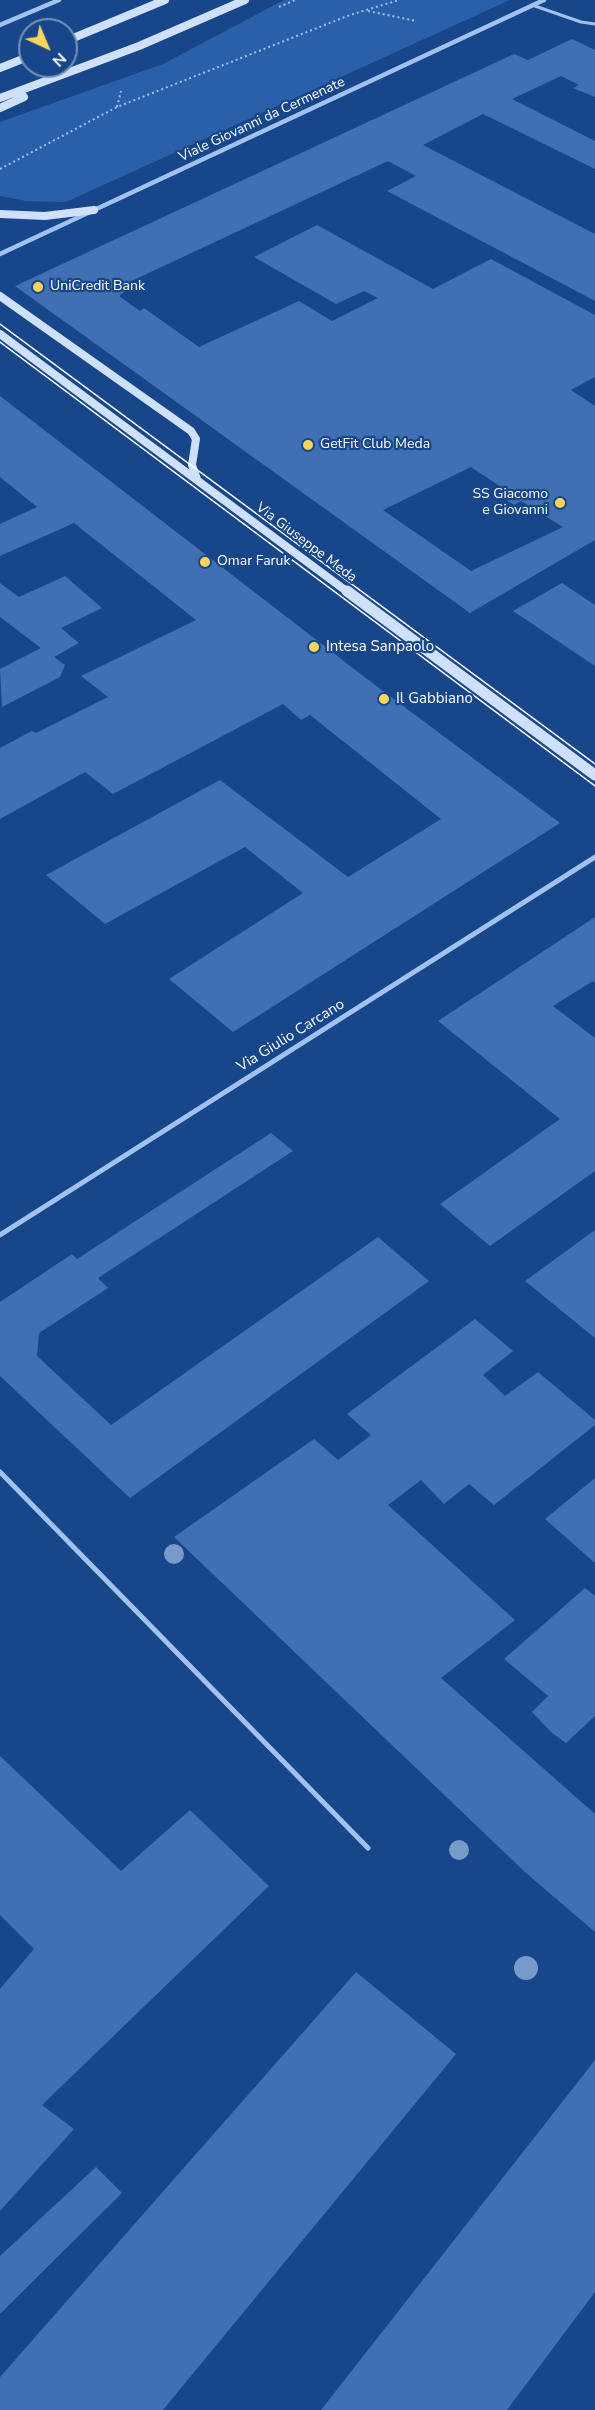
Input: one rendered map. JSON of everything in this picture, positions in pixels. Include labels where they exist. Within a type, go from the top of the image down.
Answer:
[{"type":"street","points":[[0,25],[59,0]]},
{"type":"street","points":[[78,36],[165,0]]},
{"type":"street","points":[[0,108],[245,0]]},
{"type":"street","name":"Viale Giovanni da Cermenate","points":[[0,254],[544,0]]},
{"type":"street","points":[[0,98],[139,46]]},
{"type":"street","points":[[0,68],[18,61]]},
{"type":"street","points":[[0,214],[45,216],[94,210]]},
{"type":"street","points":[[0,296],[191,432],[196,439],[193,471],[198,480]]},
{"type":"street","name":"Via Giuseppe Meda","points":[[0,334],[595,775]]},
{"type":"street","name":"Via Giulio Carcano","points":[[0,1235],[595,857]]},
{"type":"lane","points":[[532,5],[581,22],[595,24]]},
{"type":"lane","points":[[0,1472],[368,1848]]},
{"type":"path","points":[[0,169],[117,107],[365,10],[399,0]]},
{"type":"path","points":[[365,10],[423,22]]},
{"type":"shaded area","points":[[284,0],[510,0],[66,202],[26,201],[0,196],[0,122],[163,64]]},
{"type":"building","points":[[572,39],[595,50],[595,97],[573,88],[579,85],[561,76],[512,99],[595,141],[595,169],[483,114],[423,145],[595,234],[595,301],[387,191],[416,176],[388,161],[123,285],[125,291],[119,296],[140,311],[144,308],[199,347],[299,301],[332,321],[378,298],[364,291],[336,304],[254,257],[317,225],[433,289],[491,259],[595,315],[595,377],[571,390],[595,406],[595,540],[470,613],[15,286],[514,54],[528,60]],"holes":[[[471,467],[510,493],[502,497],[514,505],[521,501],[563,527],[471,571],[383,510]]]},
{"type":"building","points":[[0,396],[371,682],[560,823],[233,1032],[169,979],[303,893],[245,847],[105,924],[46,875],[220,780],[348,877],[441,819],[310,715],[301,720],[283,704],[113,794],[85,772],[0,819],[0,748],[32,731],[36,733],[108,697],[81,676],[196,620],[74,523],[0,556],[0,524],[37,507],[0,477]]},
{"type":"building","points":[[65,576],[102,608],[61,628],[79,643],[54,657],[65,665],[60,677],[2,707],[0,669],[41,648],[0,617],[0,583],[19,597]]},
{"type":"building","points":[[562,583],[595,605],[595,666],[513,611]]},
{"type":"building","points":[[595,917],[595,983],[593,981],[553,1006],[595,1038],[595,1171],[490,1246],[440,1204],[560,1119],[438,1021]]},
{"type":"building","points":[[271,1133],[293,1151],[98,1278],[108,1288],[39,1333],[37,1356],[111,1425],[378,1237],[429,1281],[130,1498],[0,1376],[0,1302],[72,1254],[77,1259]]},
{"type":"building","points":[[595,1230],[595,1338],[525,1281]]},
{"type":"building","points":[[475,1319],[513,1351],[483,1375],[505,1396],[538,1372],[595,1420],[595,1425],[494,1505],[469,1484],[444,1504],[421,1480],[388,1505],[515,1620],[441,1678],[595,1814],[595,1932],[526,1873],[174,1537],[314,1439],[338,1460],[371,1435],[347,1414]]},
{"type":"building","points":[[595,1478],[595,1563],[545,1519]]},
{"type":"building","points":[[585,1588],[595,1596],[595,1716],[566,1743],[552,1733],[532,1712],[548,1696],[504,1659]]},
{"type":"building","points":[[0,1756],[121,1871],[190,1810],[269,1886],[42,2105],[74,2129],[0,2211],[0,1989],[34,1949],[0,1915]]},
{"type":"building","points":[[356,1972],[456,2054],[163,2410],[0,2410],[0,2377]]},
{"type":"building","points":[[595,2060],[595,2292],[507,2410],[321,2410]]},
{"type":"building","points":[[96,2167],[122,2193],[0,2314],[0,2256]]},
{"type":"tram line","points":[[0,324],[595,764]]},
{"type":"tram line","points":[[0,342],[595,786]]},
{"type":"place","name":"UniCredit Bank","points":[[38,287]]},
{"type":"place","name":"GetFit Club Meda","points":[[308,445]]},
{"type":"place","name":"SS Giacomo e Giovanni","points":[[560,503]]},
{"type":"place","name":"Omar Faruk","points":[[205,562]]},
{"type":"place","name":"Intesa Sanpaolo","points":[[314,647]]},
{"type":"place","name":"Il Gabbiano","points":[[384,699]]}]
